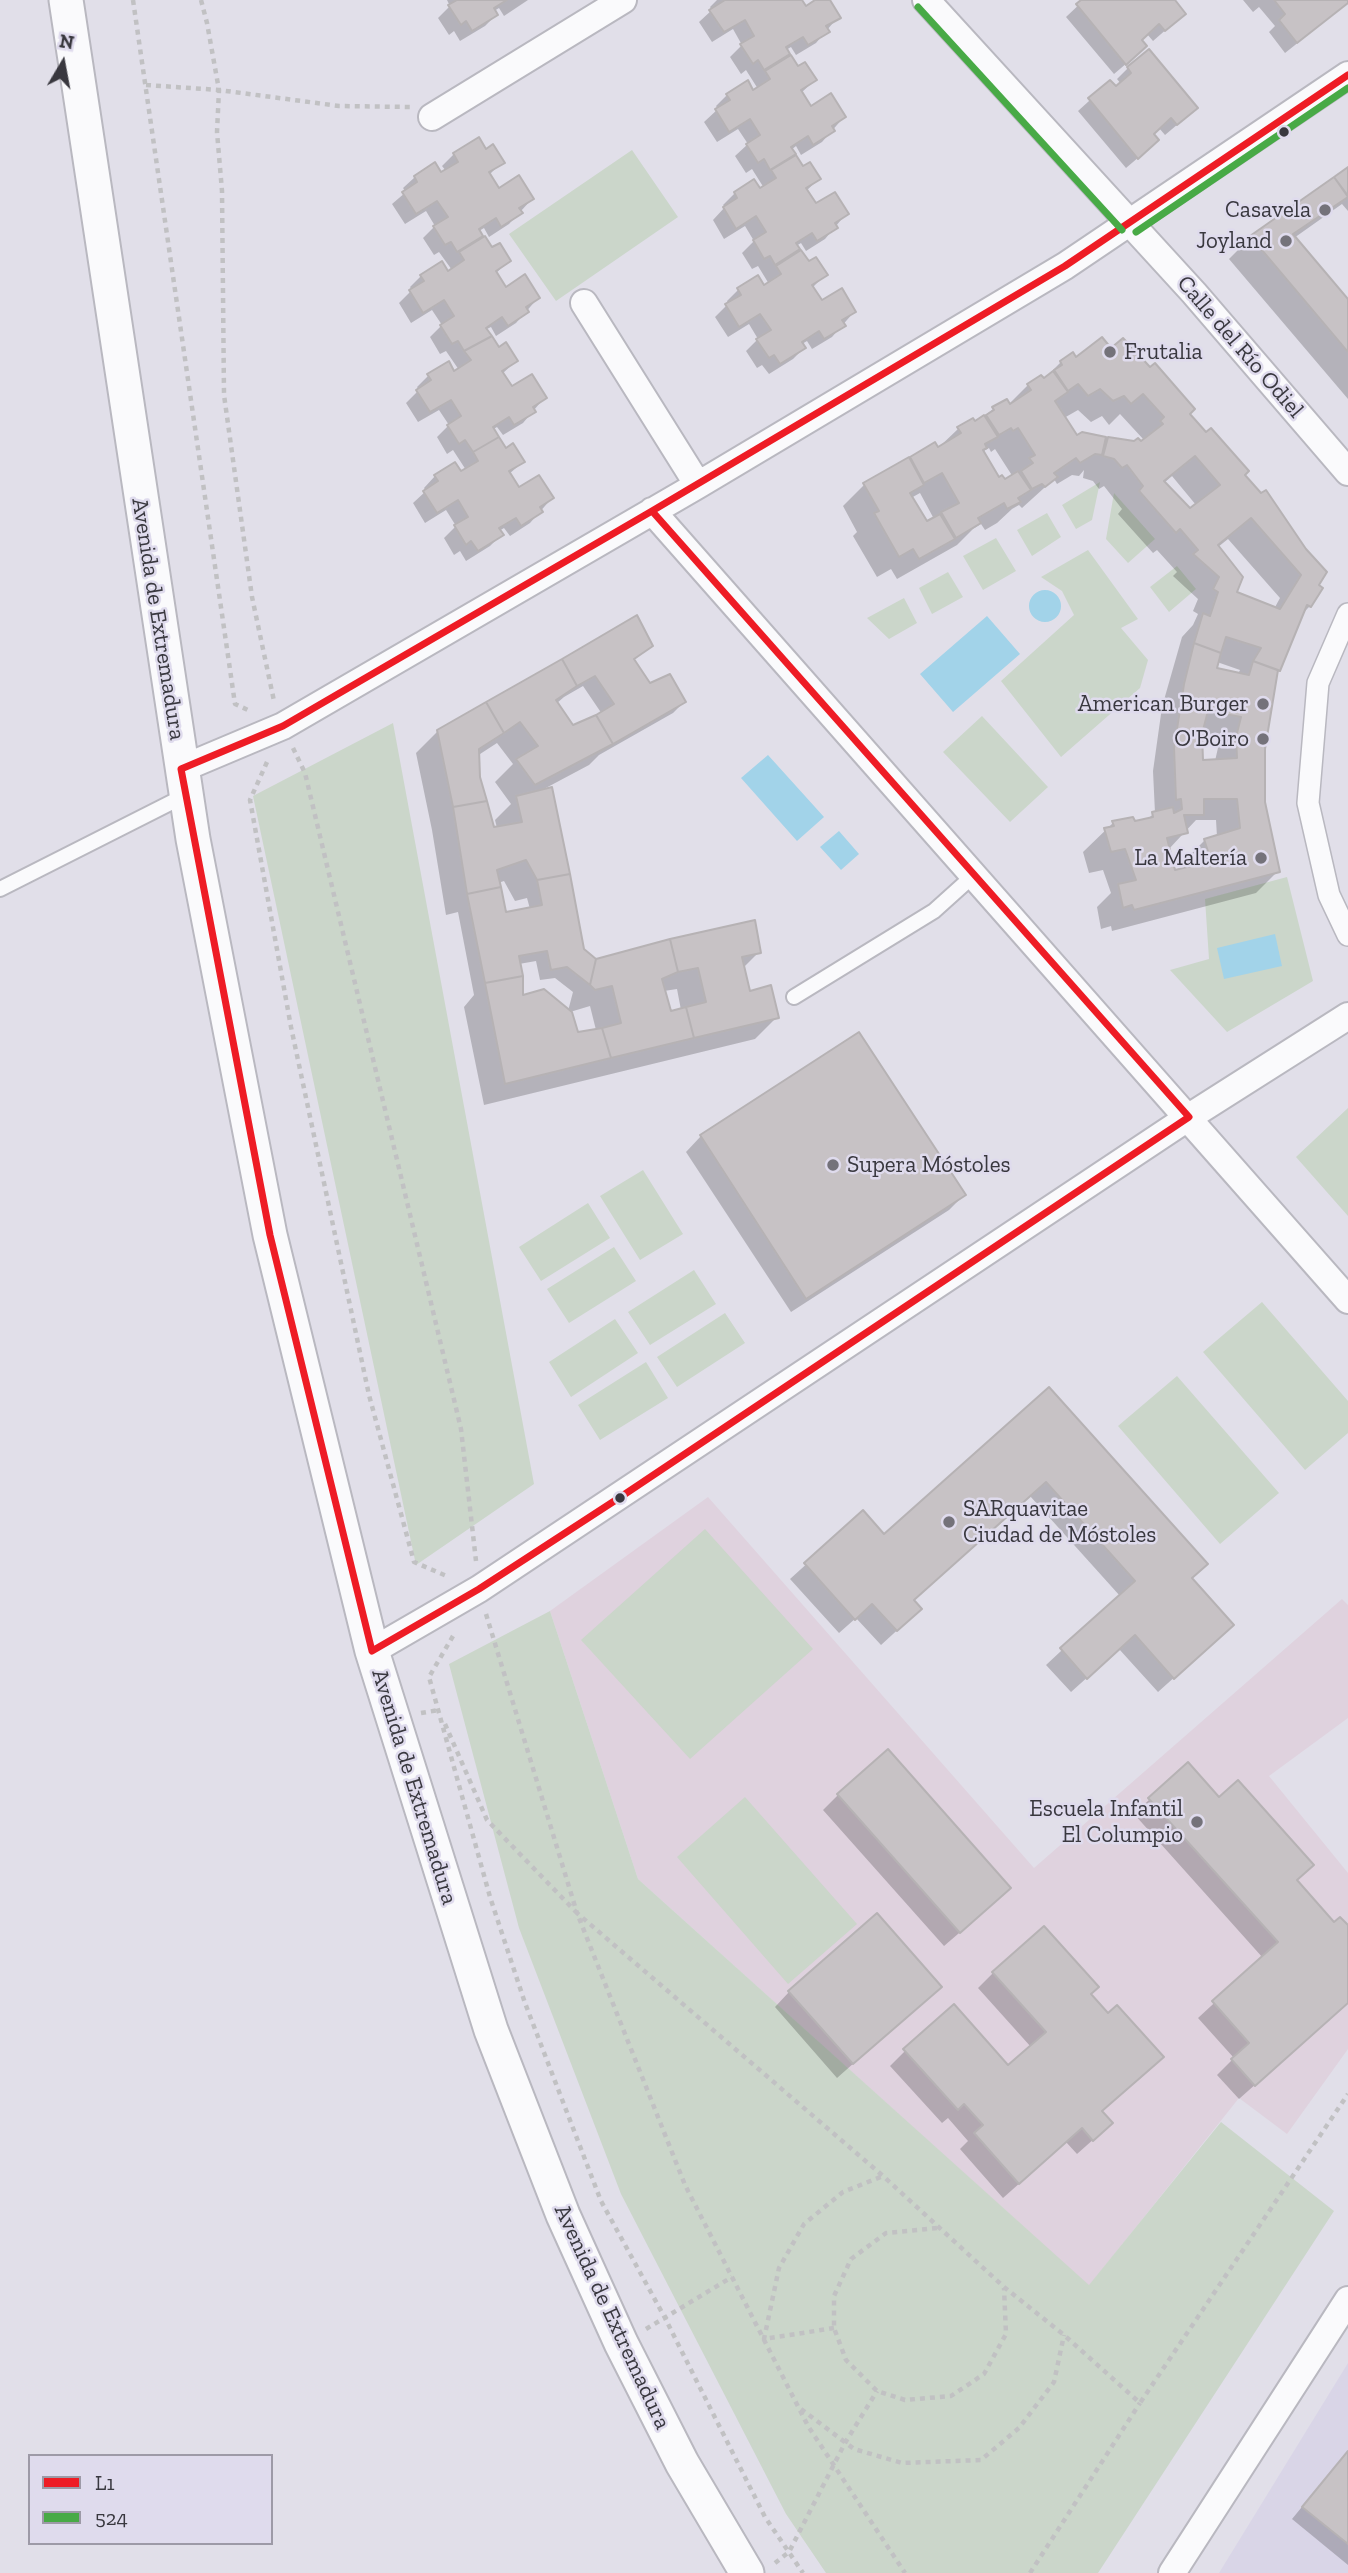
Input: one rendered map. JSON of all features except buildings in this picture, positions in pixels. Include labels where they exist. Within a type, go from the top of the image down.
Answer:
[{"type":"street","name":"Avenida de Extremadura","points":[[66,0],[183,782],[270,1235],[372,1651],[491,2030],[563,2215],[621,2343],[682,2462],[760,2569]]},
{"type":"street","points":[[439,112],[623,0]]},
{"type":"street","name":"Calle del Río Odiel","points":[[926,0],[1194,293],[1348,472]]},
{"type":"street","points":[[183,782],[698,485],[1065,266],[1348,75]]},
{"type":"street","points":[[584,303],[698,485]]},
{"type":"street","points":[[652,511],[1348,1300]]},
{"type":"street","points":[[1348,614],[1318,684],[1308,803],[1329,895],[1348,935]]},
{"type":"street","points":[[372,1651],[479,1589],[1189,1117],[1348,1016]]},
{"type":"street","points":[[1172,2573],[1348,2300]]},
{"type":"lane","points":[[0,889],[183,782]]},
{"type":"lane","points":[[794,997],[934,911],[974,875]]},
{"type":"path","points":[[134,0],[235,704],[283,726]]},
{"type":"path","points":[[201,0],[208,23],[219,90],[217,132],[222,191],[224,395],[252,597],[271,694],[305,774],[461,1429],[479,1589],[577,1913],[685,2185],[808,2426],[905,2573]]},
{"type":"path","points":[[146,85],[219,90],[339,106],[439,112]]},
{"type":"path","points":[[283,726],[250,800],[291,1027],[369,1395],[414,1562],[479,1589]]},
{"type":"path","points":[[454,1633],[429,1678],[490,1897],[525,2003],[601,2202],[665,2318],[765,2517],[803,2573]]},
{"type":"path","points":[[438,1709],[487,1820],[577,1913],[883,2176],[937,2228],[1140,2403]]},
{"type":"path","points":[[393,1721],[438,1709]]},
{"type":"path","points":[[1030,2573],[1140,2403],[1348,2094]]},
{"type":"path","points":[[764,2339],[779,2268],[804,2224],[843,2192],[883,2176]]},
{"type":"path","points":[[937,2228],[886,2233],[851,2259],[834,2297],[834,2328],[846,2360],[877,2391],[905,2400],[951,2396],[984,2374],[1006,2334],[1004,2287]]},
{"type":"path","points":[[621,2343],[732,2277]]},
{"type":"path","points":[[764,2339],[834,2328]]},
{"type":"path","points":[[798,2406],[854,2449],[902,2463],[981,2460],[1019,2428],[1054,2382],[1064,2335]]},
{"type":"path","points":[[760,2569],[789,2552],[845,2443],[877,2391]]},
{"type":"shaded area","points":[[632,150],[678,217],[556,301],[509,234]]},
{"type":"shaded area","points":[[1100,482],[1092,520],[1076,529],[1062,505]]},
{"type":"shaded area","points":[[1114,493],[1155,539],[1128,563],[1106,539]]},
{"type":"shaded area","points":[[1047,513],[1061,537],[1032,556],[1017,530]]},
{"type":"shaded area","points":[[996,538],[1016,571],[983,590],[963,556]]},
{"type":"shaded area","points":[[1088,550],[1138,619],[1121,628],[1148,660],[1140,688],[1061,757],[1001,681],[1074,615],[1062,591],[1041,577]]},
{"type":"shaded area","points":[[1177,566],[1196,589],[1169,612],[1150,587]]},
{"type":"shaded area","points":[[948,572],[963,597],[932,614],[919,588]]},
{"type":"shaded area","points":[[904,598],[917,623],[889,639],[867,618]]},
{"type":"shaded area","points":[[982,716],[1048,787],[1010,822],[943,752]]},
{"type":"shaded area","points":[[393,723],[534,1484],[416,1565],[253,796]]},
{"type":"shaded area","points":[[1287,877],[1313,981],[1227,1032],[1170,970],[1209,959],[1205,899]]},
{"type":"shaded area","points":[[1348,1108],[1348,1216],[1296,1157]]},
{"type":"shaded area","points":[[643,1170],[683,1234],[640,1260],[600,1196]]},
{"type":"shaded area","points":[[588,1203],[610,1238],[541,1281],[519,1247]]},
{"type":"shaded area","points":[[614,1247],[636,1281],[569,1323],[547,1289]]},
{"type":"shaded area","points":[[694,1270],[716,1304],[650,1345],[628,1312]]},
{"type":"shaded area","points":[[1262,1302],[1348,1401],[1348,1433],[1305,1470],[1203,1352]]},
{"type":"shaded area","points":[[725,1313],[745,1343],[677,1387],[657,1357]]},
{"type":"shaded area","points":[[615,1319],[638,1353],[571,1397],[549,1362]]},
{"type":"shaded area","points":[[646,1362],[668,1398],[600,1440],[578,1405]]},
{"type":"shaded area","points":[[1177,1376],[1279,1493],[1220,1544],[1118,1426]]},
{"type":"shaded area","points":[[708,1497],[1034,1868],[1342,1599],[1348,1605],[1348,1718],[1269,1776],[1348,1873],[1348,2049],[1287,2134],[1239,2098],[1089,2286],[638,1879],[550,1611]]},
{"type":"shaded area","points":[[705,1529],[813,1649],[690,1759],[581,1640]]},
{"type":"shaded area","points":[[550,1611],[638,1879],[1089,2285],[1221,2122],[1334,2211],[1098,2573],[826,2573],[786,2514],[621,2194],[519,1928],[449,1664]]},
{"type":"shaded area","points":[[745,1797],[857,1924],[788,1984],[677,1857]]},
{"type":"shaded area","points":[[1348,2363],[1348,2573],[1219,2573]]},
{"type":"water","points":[[1045,590],[1057,594],[1061,606],[1057,618],[1045,622],[1033,618],[1029,606],[1033,594]]},
{"type":"water","points":[[987,616],[1020,654],[953,712],[920,674]]},
{"type":"water","points":[[768,755],[824,817],[797,841],[741,778]]},
{"type":"water","points":[[839,831],[859,854],[841,870],[820,847]]},
{"type":"water","points":[[1275,934],[1282,966],[1224,979],[1217,948]]},
{"type":"transit line","name":"524","points":[[918,7],[1122,230]]},
{"type":"transit line","name":"L1","points":[[652,511],[1065,266],[1348,75]]},
{"type":"transit line","name":"524","points":[[1136,232],[1348,88]]},
{"type":"transit line","name":"L1","points":[[652,511],[1189,1117],[622,1496],[479,1589],[372,1651],[270,1235],[181,769],[283,726],[652,511]]},
{"type":"place","name":"Casavela","points":[[1325,210]]},
{"type":"place","name":"Joyland","points":[[1286,241]]},
{"type":"place","name":"Frutalia","points":[[1110,352]]},
{"type":"place","name":"American Burger","points":[[1263,704]]},
{"type":"place","name":"O'Boiro","points":[[1263,739]]},
{"type":"place","name":"La Maltería","points":[[1261,858]]},
{"type":"place","name":"Supera Móstoles","points":[[833,1165]]},
{"type":"place","name":"SARquavitae Ciudad de Móstoles","points":[[949,1522]]},
{"type":"place","name":"Escuela Infantil El Columpio","points":[[1197,1822]]}]
